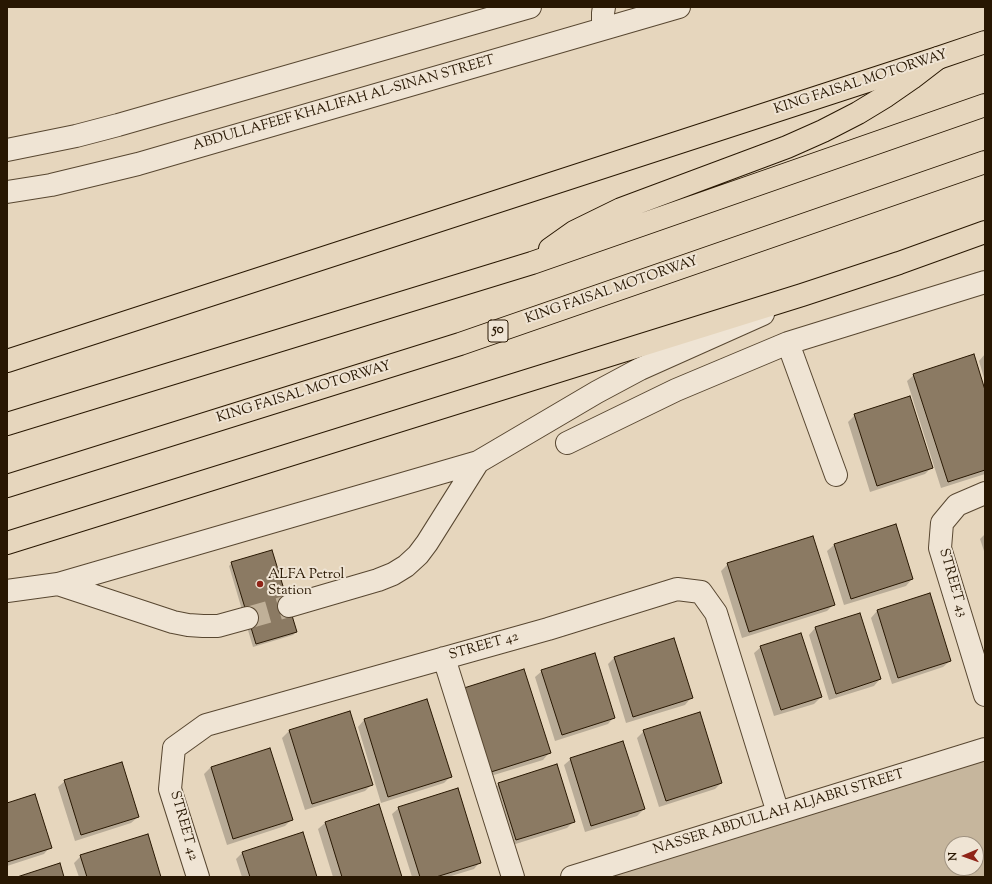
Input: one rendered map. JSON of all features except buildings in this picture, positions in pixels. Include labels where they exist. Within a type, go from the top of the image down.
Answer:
[{"type":"main road","name":"KING FAISAL MOTORWAY","points":[[7,361],[985,42]]},
{"type":"main road","points":[[532,263],[574,232],[621,209],[780,150],[858,114],[886,96],[938,58]]},
{"type":"main road","points":[[7,424],[532,263],[985,106]]},
{"type":"main road","name":"KING FAISAL MOTORWAY","points":[[7,486],[460,344],[985,162]]},
{"type":"main road","points":[[7,543],[802,295],[985,232]]},
{"type":"street","points":[[7,150],[111,126],[530,7]]},
{"type":"street","name":"ABDULLAFEEF KHALIFAH AL-SINAN STREET","points":[[7,192],[59,183],[138,164],[605,17],[679,7]]},
{"type":"street","points":[[567,443],[676,390],[788,343],[985,282]]},
{"type":"street","points":[[7,591],[58,584],[478,462],[640,369],[729,330],[802,295]]},
{"type":"street","points":[[788,343],[836,475]]},
{"type":"street","points":[[289,606],[378,580],[393,574],[406,566],[428,543],[478,462]]},
{"type":"street","name":"STREET 43","points":[[985,493],[957,505],[942,523],[940,548],[985,695]]},
{"type":"street","points":[[58,584],[173,622],[188,625],[218,626],[248,618]]},
{"type":"street","name":"STREET 42","points":[[198,877],[170,789],[174,748],[206,725],[548,629],[677,589],[701,592],[716,613],[778,813]]},
{"type":"street","points":[[444,658],[513,877]]},
{"type":"street","name":"NASSER ABDULLAH ALJABRI STREET","points":[[572,877],[985,750]]},
{"type":"shaded area","points":[[985,750],[985,877],[573,877]]},
{"type":"tunnel","points":[[247,618],[289,606]]},
{"type":"place","name":"ALFA Petrol Station","points":[[260,584]]}]
